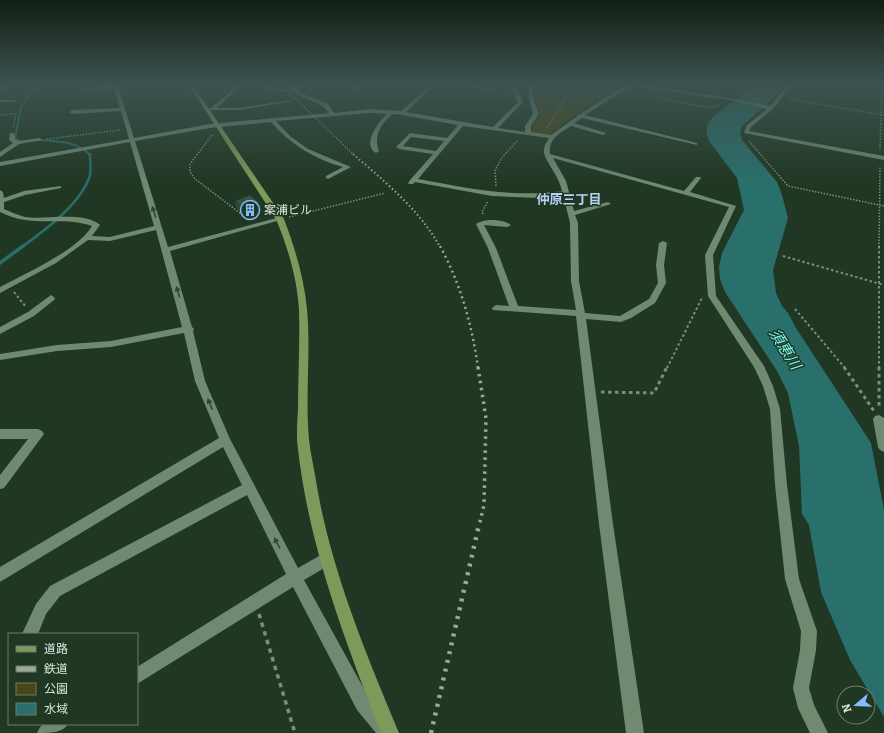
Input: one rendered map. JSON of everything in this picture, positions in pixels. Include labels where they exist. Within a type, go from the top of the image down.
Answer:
[{"type":"main road","points":[[215,118],[280,219],[291,248],[299,279],[303,310],[303,439],[313,504],[326,559],[355,646],[390,733]]},
{"type":"street","points":[[125,118],[189,329],[200,381],[225,440],[248,488],[363,704],[387,733]]},
{"type":"street","points":[[0,164],[131,140],[290,118]]},
{"type":"street","points":[[376,150],[373,146],[375,134],[386,118]]},
{"type":"street","points":[[430,118],[547,136],[571,124],[578,118]]},
{"type":"street","points":[[494,129],[505,118]]},
{"type":"street","points":[[528,134],[528,126],[533,118]]},
{"type":"street","points":[[590,118],[696,144]]},
{"type":"street","points":[[759,118],[750,126],[746,132],[882,158]]},
{"type":"street","points":[[272,120],[289,138],[304,149],[326,160],[348,167],[328,177]]},
{"type":"street","points":[[462,124],[412,182],[492,194],[538,196],[566,192]]},
{"type":"street","points":[[571,124],[603,133]]},
{"type":"street","points":[[12,134],[12,140],[17,143]]},
{"type":"street","points":[[437,153],[399,147],[410,135],[448,140]]},
{"type":"street","points":[[547,136],[548,155],[563,181],[574,223],[575,280],[581,314],[606,524],[635,733]]},
{"type":"street","points":[[0,155],[17,143],[39,140]]},
{"type":"street","points":[[548,155],[733,206],[709,255],[712,294],[759,366],[768,386],[775,409],[781,485],[792,579],[808,631],[808,650],[801,688],[806,708],[819,733]]},
{"type":"street","points":[[686,193],[698,178]]},
{"type":"street","points":[[1,201],[24,193],[59,187]]},
{"type":"street","points":[[0,192],[2,210],[16,217],[30,220],[85,220],[96,225],[95,229],[86,238],[61,257],[0,290]]},
{"type":"street","points":[[571,214],[608,204]]},
{"type":"street","points":[[166,250],[280,219]]},
{"type":"street","points":[[507,225],[487,222],[480,224],[492,248],[514,308]]},
{"type":"street","points":[[86,238],[110,239],[159,227]]},
{"type":"street","points":[[496,308],[514,308],[621,319],[652,301],[662,283],[660,260],[663,243]]},
{"type":"street","points":[[0,331],[31,314],[51,298]]},
{"type":"street","points":[[1,358],[57,348],[111,344],[189,329]]},
{"type":"street","points":[[879,419],[884,447]]},
{"type":"street","points":[[0,434],[38,434],[0,484]]},
{"type":"street","points":[[0,575],[225,440]]},
{"type":"street","points":[[30,633],[41,609],[55,591],[248,488]]},
{"type":"street","points":[[138,675],[326,559]]},
{"type":"street","points":[[46,733],[58,725]]},
{"type":"path","points":[[12,134],[15,118]]},
{"type":"path","points":[[547,136],[556,118]]},
{"type":"path","points":[[879,419],[878,283],[882,158],[881,118]]},
{"type":"path","points":[[220,128],[210,136],[190,164],[190,172],[195,179],[256,225]]},
{"type":"path","points":[[39,140],[128,129]]},
{"type":"path","points":[[480,224],[483,215],[482,212],[496,186],[495,170],[503,156],[517,141],[520,132]]},
{"type":"path","points":[[746,132],[750,141],[788,186],[884,206]]},
{"type":"path","points":[[280,219],[385,192]]},
{"type":"path","points":[[783,256],[884,285]]},
{"type":"path","points":[[9,286],[31,314]]},
{"type":"path","points":[[591,392],[654,393],[703,296],[712,294]]},
{"type":"path","points":[[795,309],[844,367],[879,419]]},
{"type":"path","points":[[256,602],[295,733]]},
{"type":"green space","points":[[539,118],[571,118],[548,135],[532,132],[533,124]]},
{"type":"water","name":"須恵川","points":[[712,118],[751,118],[742,126],[740,133],[742,140],[777,182],[788,218],[773,270],[776,293],[782,306],[788,313],[796,328],[871,443],[884,510],[884,717],[876,704],[876,685],[865,685],[850,660],[821,592],[809,525],[802,514],[799,446],[788,393],[777,371],[725,292],[720,279],[719,267],[722,253],[744,210],[737,178],[709,141],[707,127]]},
{"type":"building","points":[[250,195],[260,203],[245,209],[235,201]]},
{"type":"waterway","points":[[19,118],[15,138],[19,141]]},
{"type":"waterway","points":[[38,140],[59,141],[73,144],[85,150],[90,155]]},
{"type":"waterway","points":[[22,247],[51,225],[79,196],[90,175],[90,155]]},
{"type":"waterway","points":[[0,263],[23,246]]},
{"type":"railway","points":[[316,118],[354,155]]},
{"type":"railway","points":[[353,154],[412,208],[432,233],[440,247]]},
{"type":"railway","points":[[440,246],[454,275],[465,306],[478,368]]},
{"type":"railway","points":[[478,367],[486,418],[484,505],[479,526]]},
{"type":"railway","points":[[431,733],[479,525]]},
{"type":"place","name":"案浦ビル","points":[[250,210]]},
{"type":"district","name":"仲原三丁目","points":[[569,199]]}]
